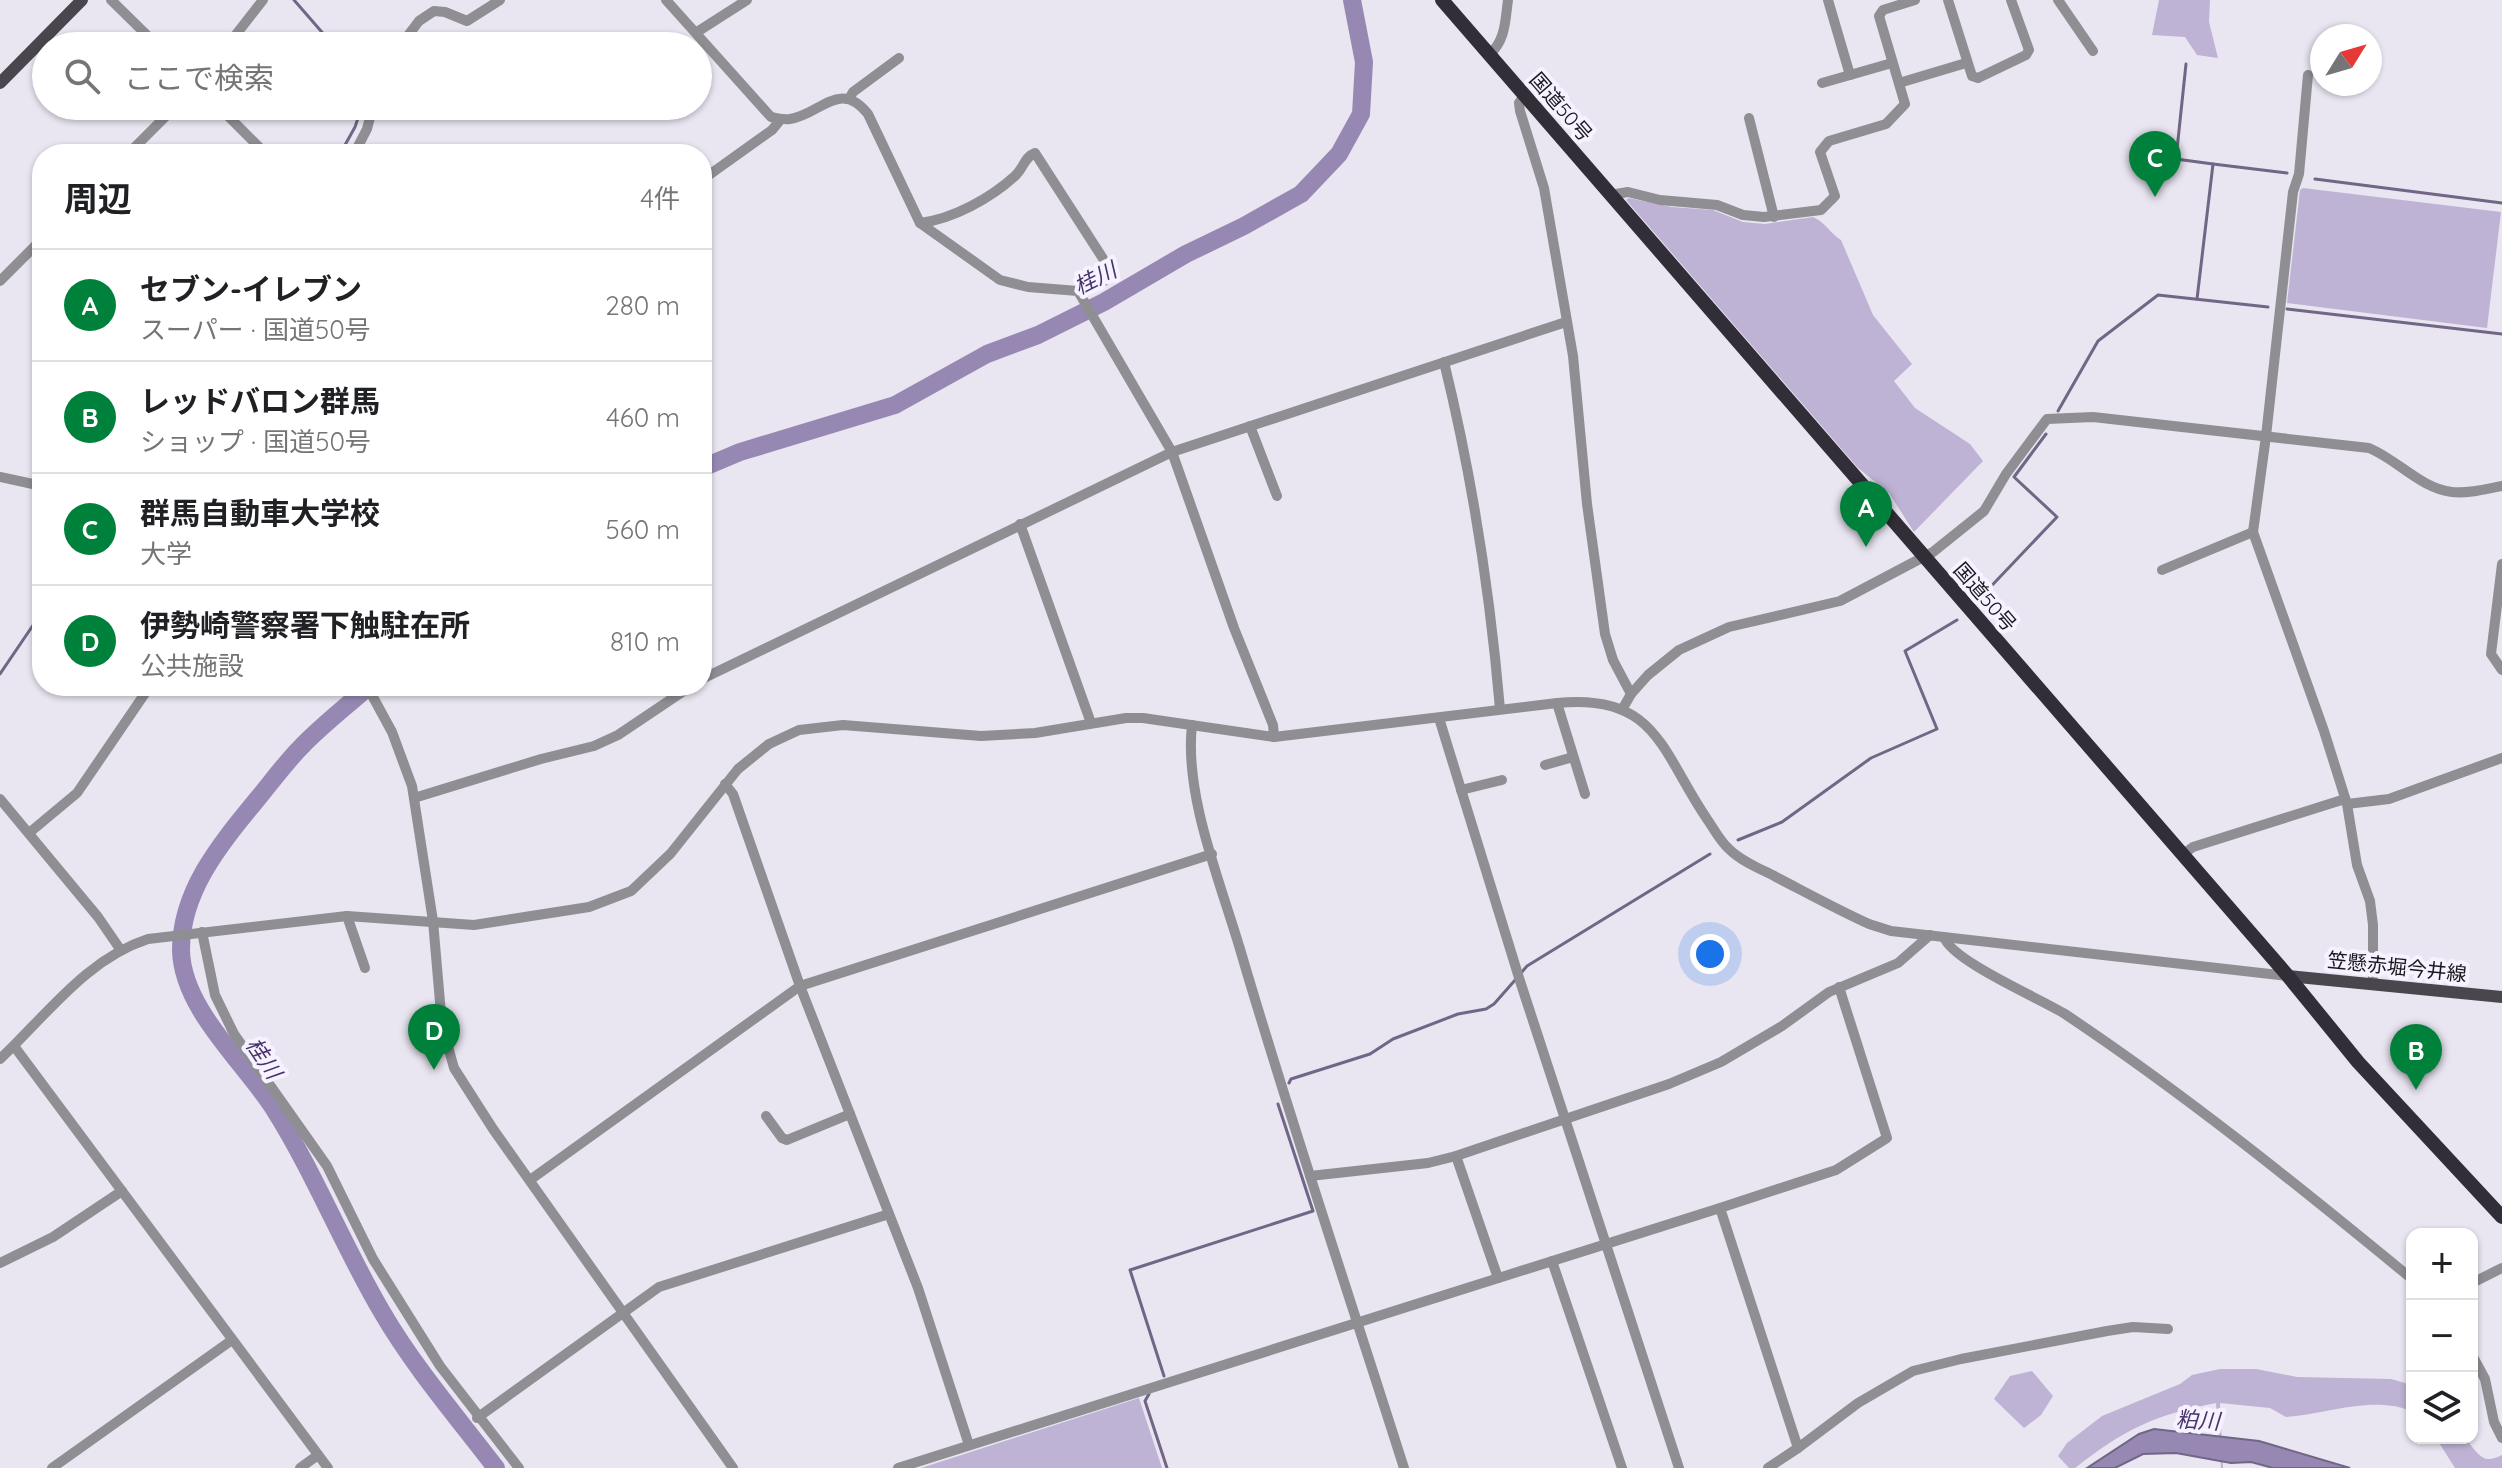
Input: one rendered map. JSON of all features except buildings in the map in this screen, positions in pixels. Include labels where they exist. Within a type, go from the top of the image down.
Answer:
[{"type":"highway","name":"国道50号","points":[[1442,0],[2288,976],[2367,1072],[2502,1217]]},
{"type":"main road","points":[[48,32],[75,3]]},
{"type":"main road","points":[[0,83],[32,49]]},
{"type":"main road","name":"笠懸赤堀今井線","points":[[2288,976],[2502,997]]},
{"type":"street","points":[[111,0],[144,32]]},
{"type":"street","points":[[238,32],[263,0]]},
{"type":"street","points":[[411,32],[419,21],[434,11],[467,21],[500,0]]},
{"type":"street","points":[[666,0],[697,32],[747,0]]},
{"type":"street","points":[[1489,55],[1500,45],[1508,0]]},
{"type":"street","points":[[1828,0],[1850,75]]},
{"type":"street","points":[[1610,195],[1628,192],[1660,200],[1717,205],[1743,215],[1774,217],[1821,210],[1835,196],[1820,152],[1829,141],[1886,124],[1903,109],[1905,104],[1879,16],[1891,4],[1915,0]]},
{"type":"street","points":[[1948,0],[1966,63],[1972,76],[1978,78],[2026,55],[2029,50],[2011,0]]},
{"type":"street","points":[[2058,0],[2093,51]]},
{"type":"street","points":[[712,50],[771,117],[791,119],[830,100],[856,101],[868,114],[920,223],[1000,280],[1082,296],[1172,452],[1234,628],[1273,725],[1274,737]]},
{"type":"street","points":[[849,99],[853,92],[899,58]]},
{"type":"street","points":[[1822,83],[1892,63]]},
{"type":"street","points":[[1899,83],[1966,63]]},
{"type":"street","points":[[2308,75],[2299,174],[2293,192],[2253,532],[2346,802],[2357,865],[2370,901],[2373,985]]},
{"type":"street","points":[[1524,96],[1519,103],[1520,111],[1544,188],[1573,356],[1585,489],[1605,634],[1613,660],[1631,694]]},
{"type":"street","points":[[1749,118],[1774,217]]},
{"type":"street","points":[[712,173],[772,130],[781,119]]},
{"type":"street","points":[[138,144],[162,120]]},
{"type":"street","points":[[232,120],[256,144]]},
{"type":"street","points":[[359,144],[369,120]]},
{"type":"street","points":[[920,223],[956,212],[987,196],[1014,177],[1027,158],[1035,153],[1111,271],[1111,277],[1082,296]]},
{"type":"street","points":[[0,281],[32,249]]},
{"type":"street","points":[[712,674],[1172,452],[1566,322]]},
{"type":"street","points":[[1444,362],[1493,621],[1500,709]]},
{"type":"street","points":[[1623,708],[1648,675],[1679,650],[1746,622],[1840,601],[1933,552],[1984,511],[2006,474],[2047,419],[2093,417],[2369,448],[2442,490],[2466,492],[2502,486]]},
{"type":"street","points":[[1250,426],[1277,496]]},
{"type":"street","points":[[0,477],[32,484]]},
{"type":"street","points":[[1020,524],[1091,723]]},
{"type":"street","points":[[2162,570],[2253,532]]},
{"type":"street","points":[[2502,564],[2491,654],[2502,670]]},
{"type":"street","points":[[29,833],[77,793],[143,696]]},
{"type":"street","points":[[373,696],[401,754],[414,798],[433,921],[442,1025],[450,1058],[471,1097],[733,1468]]},
{"type":"street","points":[[414,798],[594,746],[618,735],[676,696]]},
{"type":"street","points":[[0,1059],[92,969],[120,949],[148,939],[347,916],[474,925],[589,907],[631,891],[671,853],[725,784],[755,754],[785,736],[812,727],[859,726],[981,736],[1035,733],[1135,718],[1162,719],[1274,737],[1500,709],[1593,701],[1623,708],[1654,733],[1724,844],[1739,857],[1869,924],[1891,931],[2288,976]]},
{"type":"street","points":[[1557,703],[1585,794]]},
{"type":"street","points":[[1439,718],[1679,1468]]},
{"type":"street","points":[[1192,725],[1192,777],[1212,854],[1310,1176],[1404,1468]]},
{"type":"street","points":[[1545,765],[1573,757]]},
{"type":"street","points":[[2182,855],[2193,847],[2346,802],[2389,799],[2502,758]]},
{"type":"street","points":[[1461,790],[1502,780]]},
{"type":"street","points":[[725,784],[733,794],[800,986],[918,1288],[969,1445]]},
{"type":"street","points":[[0,799],[98,917],[120,949]]},
{"type":"street","points":[[530,1180],[800,986],[1212,854]]},
{"type":"street","points":[[347,916],[365,968]]},
{"type":"street","points":[[200,932],[223,1016],[327,1166],[385,1279],[440,1366],[477,1418],[519,1468]]},
{"type":"street","points":[[1310,1176],[1428,1163],[1456,1156],[1669,1084],[1721,1062],[1839,987],[1898,963],[1930,935]]},
{"type":"street","points":[[1944,937],[1947,945],[1960,955],[2050,1005],[2102,1039],[2279,1169],[2406,1274]]},
{"type":"street","points":[[898,1468],[1836,1170],[1887,1138],[1839,987]]},
{"type":"street","points":[[14,1046],[328,1468]]},
{"type":"street","points":[[766,1116],[782,1138],[787,1140],[850,1114]]},
{"type":"street","points":[[1456,1156],[1498,1278]]},
{"type":"street","points":[[0,1263],[53,1237],[122,1191]]},
{"type":"street","points":[[1720,1208],[1798,1448]]},
{"type":"street","points":[[477,1418],[659,1287],[889,1214]]},
{"type":"street","points":[[1552,1261],[1622,1468]]},
{"type":"street","points":[[2478,1280],[2502,1268]]},
{"type":"street","points":[[1768,1468],[1858,1403],[1913,1371],[2107,1331],[2133,1327],[2168,1329]]},
{"type":"street","points":[[52,1468],[232,1340]]},
{"type":"street","points":[[2478,1366],[2485,1379],[2494,1422],[2502,1438]]},
{"type":"street","points":[[300,1468],[318,1455]]},
{"type":"shaded area","points":[[2159,0],[2210,0],[2209,22],[2218,58],[2197,55],[2185,37],[2152,35]]},
{"type":"shaded area","points":[[2300,190],[2501,212],[2487,328],[2287,303]]},
{"type":"shaded area","points":[[1629,198],[1672,207],[1713,210],[1743,222],[1765,224],[1813,217],[1821,221],[1841,240],[1873,315],[1912,364],[1894,381],[1915,408],[1970,444],[1983,461],[1914,532],[1889,493],[1858,468],[1626,200]]},
{"type":"shaded area","points":[[2220,1369],[2256,1369],[2297,1377],[2391,1379],[2406,1383],[2406,1410],[2366,1405],[2286,1417],[2270,1408],[2220,1403],[2223,1468],[2216,1403],[2141,1425],[2075,1468],[2069,1468],[2058,1456],[2067,1443],[2102,1416],[2180,1384],[2192,1375]]},
{"type":"shaded area","points":[[2032,1371],[2053,1396],[2041,1415],[2024,1428],[1994,1399],[2010,1376]]},
{"type":"shaded area","points":[[1139,1398],[1162,1468],[921,1468]]},
{"type":"shaded area","points":[[2154,1429],[2259,1441],[2350,1468],[2273,1468],[2251,1462],[2231,1463],[2176,1453],[2143,1454],[2115,1468],[2087,1468],[2139,1434]]},
{"type":"shaded area","points":[[2440,1444],[2470,1444],[2477,1453],[2490,1459],[2502,1455],[2502,1468],[2455,1468]]},
{"type":"waterway","points":[[294,0],[322,32]]},
{"type":"waterway","name":"桂川","points":[[712,464],[740,452],[895,405],[987,354],[1038,335],[1104,302],[1186,254],[1301,194],[1339,154],[1361,114],[1364,62],[1352,0]]},
{"type":"waterway","points":[[2186,64],[2176,159],[2213,164]]},
{"type":"waterway","points":[[346,144],[357,120]]},
{"type":"waterway","points":[[2197,299],[2213,164],[2287,173]]},
{"type":"waterway","points":[[2315,179],[2502,203]]},
{"type":"waterway","points":[[2058,411],[2098,341],[2158,295],[2268,307]]},
{"type":"waterway","points":[[2287,309],[2502,334]]},
{"type":"waterway","points":[[1979,599],[2057,517],[2014,477],[2046,434]]},
{"type":"waterway","points":[[1738,840],[1782,822],[1871,758],[1937,729],[1905,651],[1957,620]]},
{"type":"waterway","points":[[0,674],[32,627]]},
{"type":"waterway","name":"桂川","points":[[358,696],[290,758],[206,867],[188,907],[183,928],[181,950],[184,972],[203,1014],[262,1091],[289,1134],[394,1332],[496,1468]]},
{"type":"waterway","points":[[1521,973],[1527,966],[1710,854]]},
{"type":"waterway","points":[[1289,1083],[1291,1079],[1370,1054],[1393,1039],[1458,1014],[1486,1009],[1516,979]]},
{"type":"waterway","points":[[1164,1376],[1130,1270],[1313,1211],[1278,1104]]},
{"type":"waterway","points":[[1149,1394],[1145,1401],[1167,1468]]},
{"type":"place","name":"群馬自動車大学校","points":[[2155,197]]},
{"type":"place","name":"セブン-イレブン","points":[[1866,547]]},
{"type":"place","name":"伊勢崎警察署下触駐在所","points":[[434,1070]]},
{"type":"place","name":"レッドバロン群馬","points":[[2416,1090]]},
{"type":"water label","name":"粕川","points":[[2198,1420]]}]
